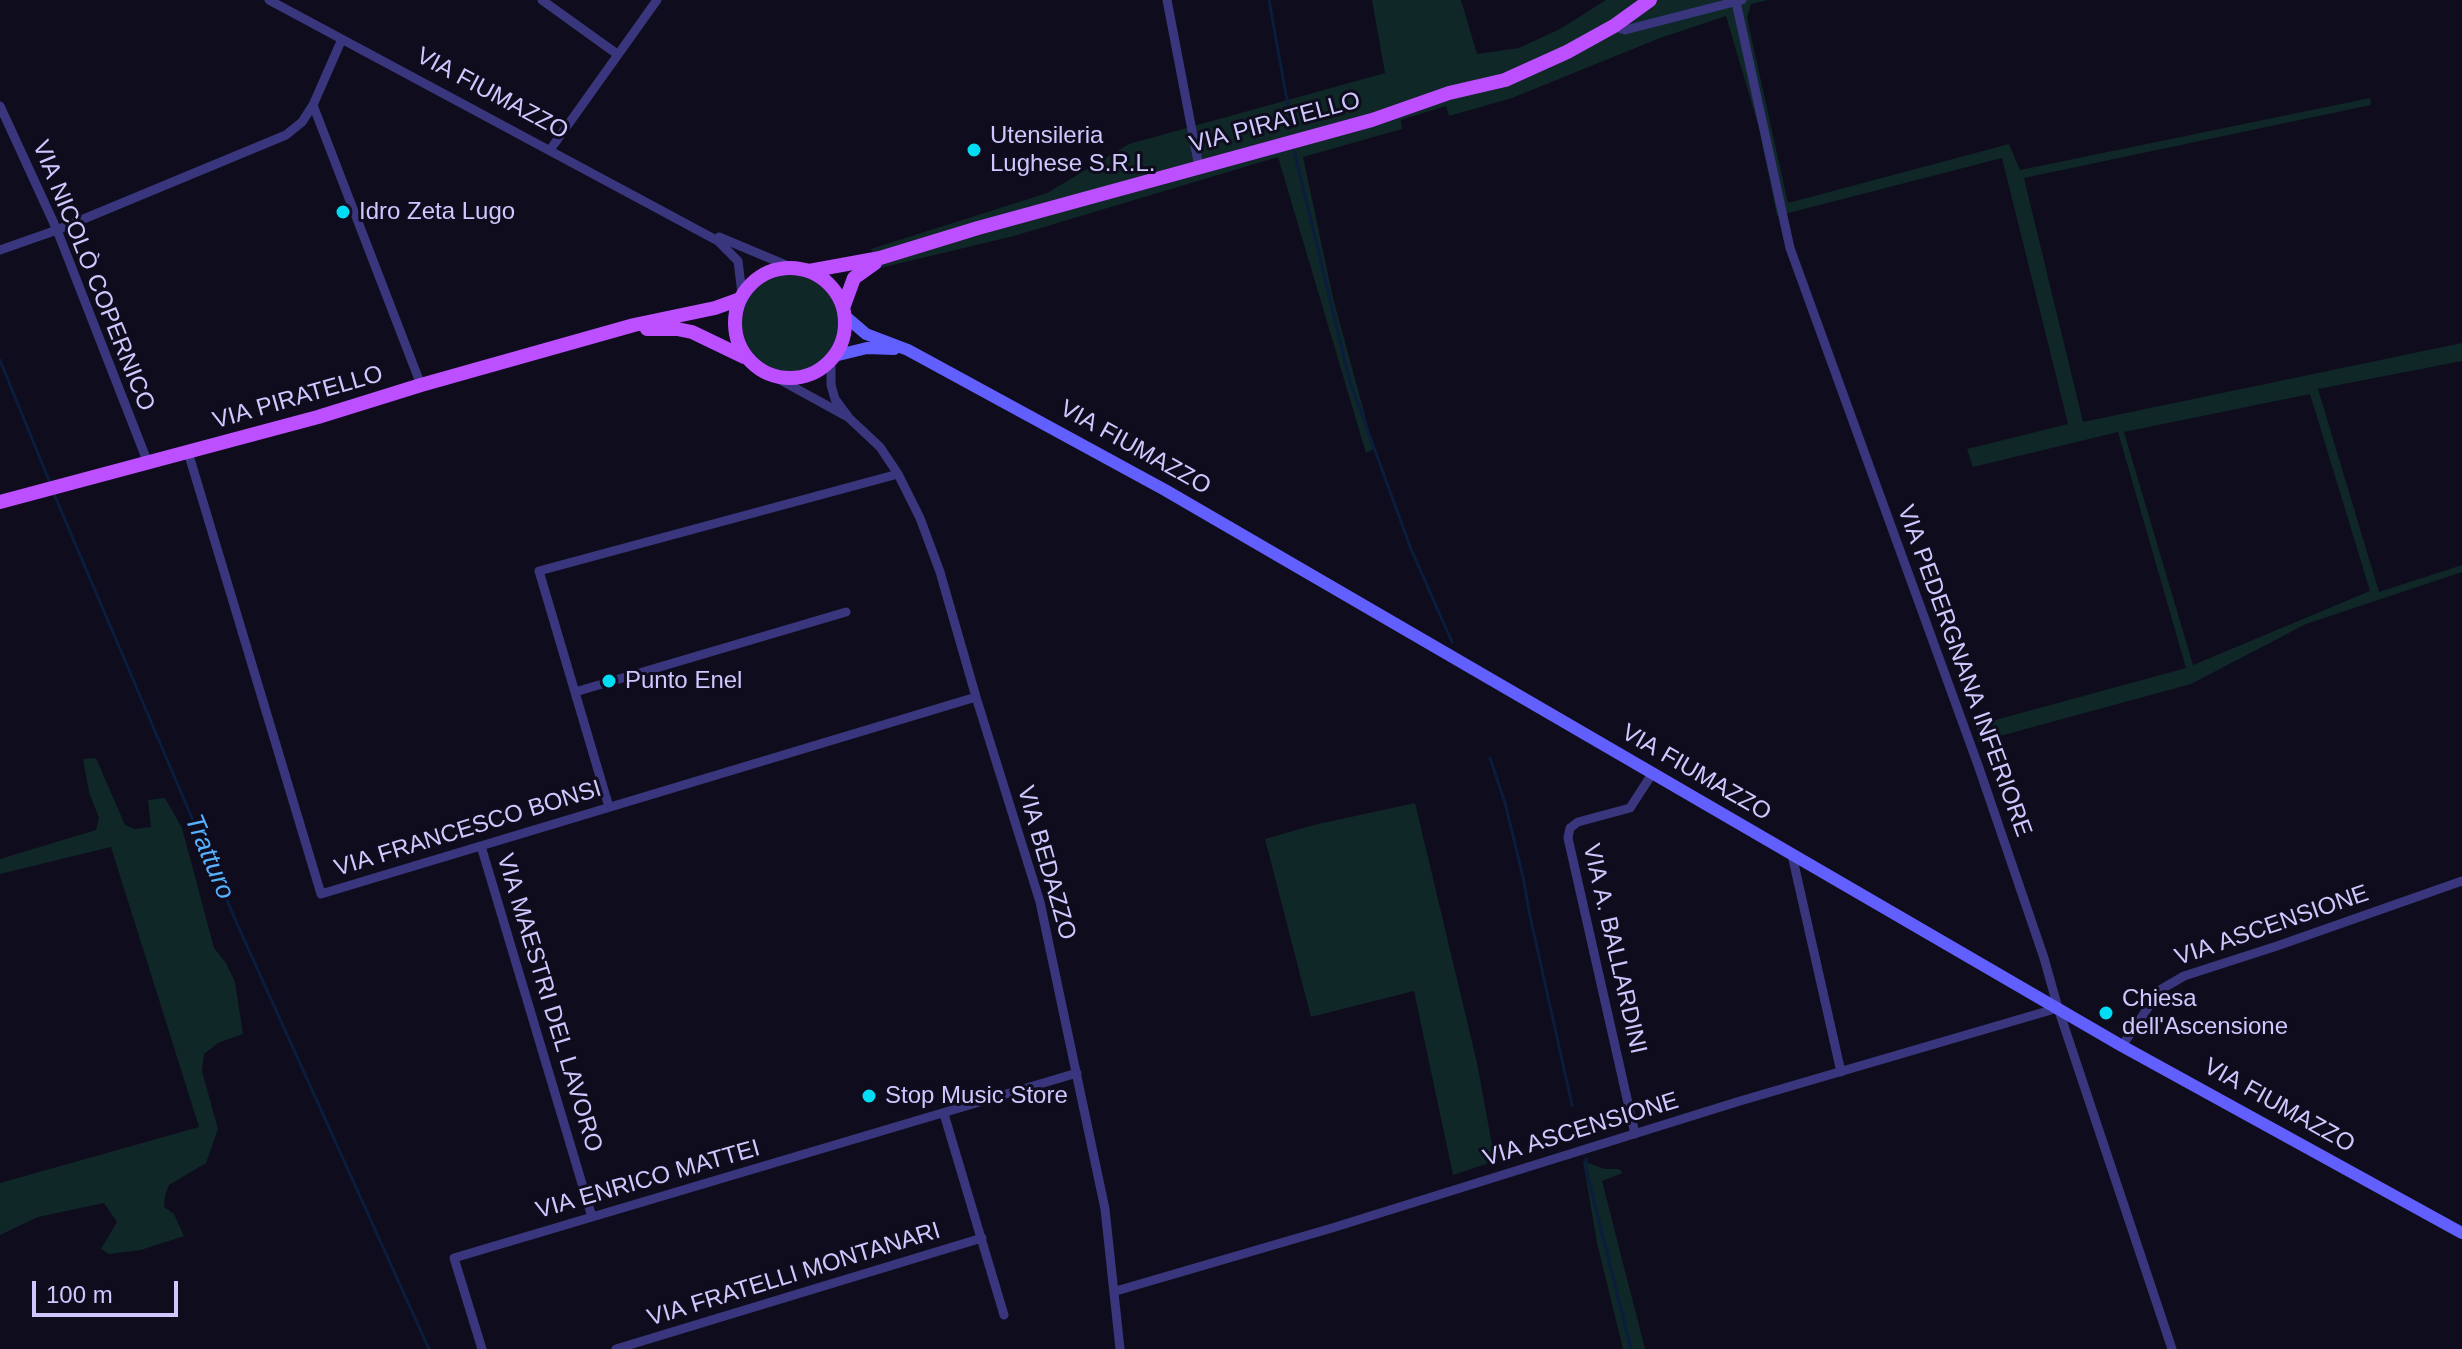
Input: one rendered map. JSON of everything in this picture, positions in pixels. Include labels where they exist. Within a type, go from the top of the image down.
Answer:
[{"type":"main road","name":"VIA PIRATELLO","points":[[809,271],[894,254],[1372,120],[1449,93],[1505,80],[1567,52],[1614,26],[1650,0]]},
{"type":"main road","name":"VIA PIRATELLO","points":[[844,312],[854,278],[861,270],[894,254]]},
{"type":"main road","points":[[781,269],[809,271],[827,282],[844,312],[845,330],[833,358],[810,375],[793,379],[775,377],[759,370],[740,348],[734,323],[741,297],[759,277],[781,269]]},
{"type":"main road","name":"VIA PIRATELLO","points":[[0,502],[318,417],[634,325],[715,308],[741,297]]},
{"type":"main road","name":"VIA PIRATELLO","points":[[607,334],[677,329],[711,340],[746,358]]},
{"type":"street","name":"VIA FIUMAZZO","points":[[269,0],[695,228],[793,268]]},
{"type":"street","points":[[542,0],[617,54]]},
{"type":"street","points":[[550,150],[657,0]]},
{"type":"street","points":[[1167,0],[1199,167]]},
{"type":"street","name":"VIA PIRATELLO","points":[[1614,26],[1625,30],[1739,1]]},
{"type":"street","name":"VIA PEDERGNANA INFERIORE","points":[[1739,1],[1790,248],[1978,765],[2172,1349]]},
{"type":"street","points":[[0,250],[57,230],[286,135],[302,122],[313,105],[342,39]]},
{"type":"street","points":[[313,105],[421,385]]},
{"type":"street","name":"VIA NICOLÒ COPERNICO","points":[[0,106],[57,230],[148,463]]},
{"type":"street","name":"VIA FIUMAZZO","points":[[695,228],[736,257],[740,266],[741,297]]},
{"type":"street","name":"VIA FIUMAZZO","points":[[844,312],[866,334],[908,350],[1165,490],[2122,1046],[2462,1233]]},
{"type":"street","name":"VIA FIUMAZZO","points":[[833,358],[867,348],[908,350]]},
{"type":"street","name":"VIA BEDAZZO","points":[[833,358],[832,392],[849,418],[880,447],[898,474],[920,518],[940,572],[1040,902],[1105,1209],[1120,1349]]},
{"type":"street","name":"VIA BEDAZZO","points":[[775,377],[849,418]]},
{"type":"street","name":"VIA FRANCESCO BONSI","points":[[188,452],[321,894],[976,697]]},
{"type":"street","points":[[609,807],[539,571],[898,474]]},
{"type":"street","points":[[575,692],[846,612]]},
{"type":"street","name":"VIA A. BALLARDINI","points":[[1635,1134],[1568,838],[1570,828],[1578,822],[1630,808],[1652,774]]},
{"type":"street","name":"VIA MAESTRI DEL LAVORO","points":[[481,846],[592,1217]]},
{"type":"street","points":[[1792,855],[1841,1072]]},
{"type":"street","name":"VIA ASCENSIONE","points":[[2122,1046],[2160,990],[2184,976],[2462,881]]},
{"type":"street","name":"VIA ASCENSIONE","points":[[1116,1291],[2058,1008]]},
{"type":"street","name":"VIA ENRICO MATTEI","points":[[482,1349],[454,1258],[1077,1073]]},
{"type":"street","points":[[944,1114],[1004,1315]]},
{"type":"street","name":"VIA FRATELLI MONTANARI","points":[[616,1349],[982,1238]]},
{"type":"green space","points":[[1372,0],[1461,0],[1477,54],[1519,48],[1560,29],[1606,0],[1768,0],[1751,4],[1747,18],[1788,203],[2009,144],[2020,170],[2370,98],[2371,105],[2024,178],[2083,422],[2462,343],[2462,361],[2318,389],[2379,592],[2462,565],[2462,572],[2306,624],[2191,684],[1978,742],[1977,725],[2186,668],[2118,432],[1973,467],[1967,449],[2068,424],[2002,158],[1777,216],[1759,128],[1726,16],[1660,38],[1512,98],[1449,116],[1446,106],[1401,120],[1402,129],[1303,157],[1333,298],[1374,449],[1366,453],[1278,157],[1014,236],[880,268],[871,249],[1047,193],[1129,144],[1385,73]],"holes":[[[2310,394],[2370,591],[2193,665],[2124,432]]]},
{"type":"green space","points":[[789,274],[808,278],[824,288],[834,304],[838,323],[834,342],[824,358],[808,368],[789,372],[770,368],[754,358],[744,342],[740,323],[744,304],[754,288],[770,278]]},
{"type":"green space","points":[[96,758],[125,825],[135,829],[151,827],[148,800],[165,798],[182,828],[214,948],[235,982],[243,1034],[218,1043],[204,1054],[202,1071],[218,1129],[206,1163],[169,1185],[165,1196],[164,1207],[174,1214],[184,1236],[141,1250],[109,1254],[101,1249],[117,1222],[104,1203],[38,1217],[0,1235],[0,1183],[199,1127],[111,847],[0,874],[0,859],[96,830],[99,818],[89,792],[83,759]]},
{"type":"green space","points":[[1415,803],[1477,1063],[1495,1161],[1453,1175],[1414,991],[1311,1017],[1265,839]]},
{"type":"green space","points":[[1583,1161],[1605,1169],[1619,1169],[1623,1173],[1602,1181],[1645,1349],[1623,1349],[1597,1243]]},
{"type":"waterway","points":[[1269,0],[1290,117]]},
{"type":"waterway","points":[[1294,150],[1350,382],[1411,549],[1452,642]]},
{"type":"waterway","name":"Tratturo","points":[[0,360],[50,483]]},
{"type":"waterway","name":"Tratturo","points":[[54,494],[238,926],[429,1349]]},
{"type":"waterway","points":[[1490,758],[1505,803],[1523,877],[1572,1105]]},
{"type":"waterway","points":[[1586,1159],[1631,1349]]},
{"type":"place","name":"Utensileria Lughese S.R.L.","points":[[974,150]]},
{"type":"place","name":"Idro Zeta Lugo","points":[[343,212]]},
{"type":"place","name":"Punto Enel","points":[[609,681]]},
{"type":"place","name":"Chiesa dell'Ascensione","points":[[2106,1013]]},
{"type":"place","name":"Stop Music Store","points":[[869,1096]]}]
